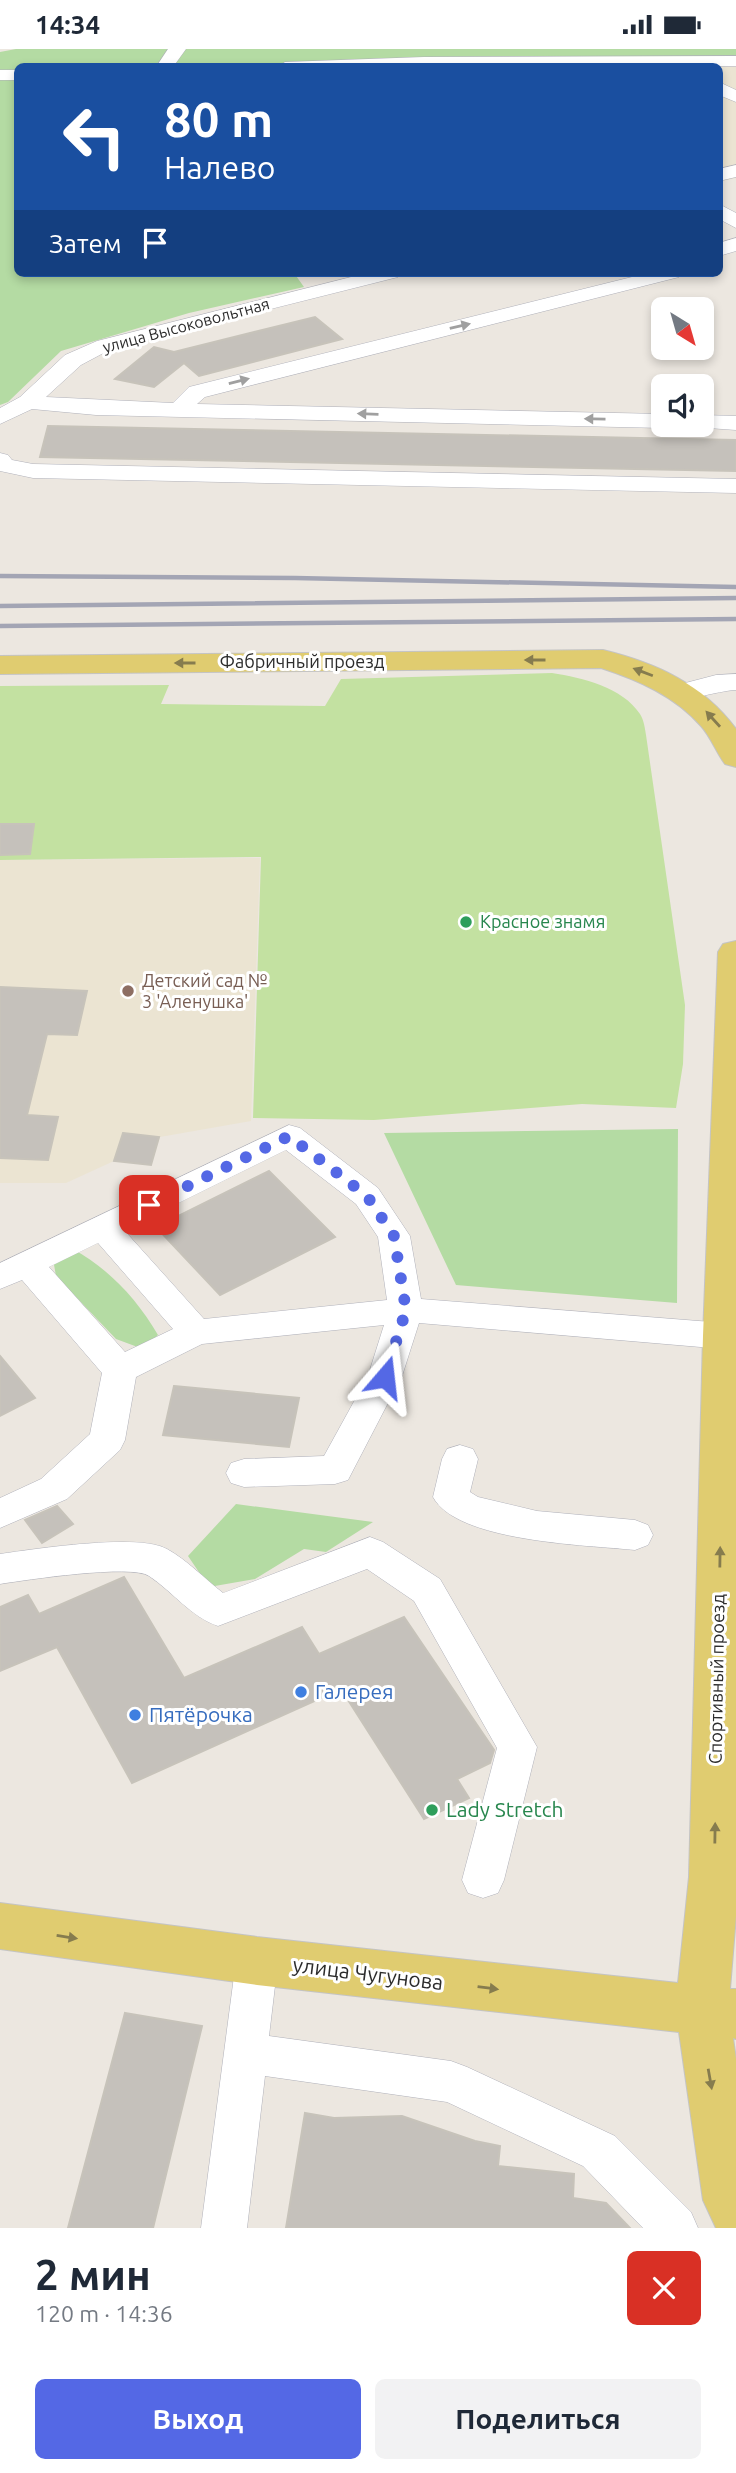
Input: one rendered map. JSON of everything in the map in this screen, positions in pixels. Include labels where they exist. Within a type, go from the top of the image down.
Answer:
[{"type":"main road","name":"Фабричный проезд","points":[[0,665],[603,660],[648,672],[678,692]]},
{"type":"main road","points":[[678,692],[712,716],[727,736],[736,757]]},
{"type":"main road","name":"Спортивный проезд","points":[[736,952],[728,1358],[725,1918],[719,2013],[726,2173],[731,2200],[736,2210]]},
{"type":"main road","name":"улица Чугунова","points":[[0,1926],[257,1961],[719,2013]]},
{"type":"street","points":[[667,63],[736,61]]},
{"type":"street","points":[[723,201],[736,222]]},
{"type":"street","name":"улица Высоковольтная","points":[[0,417],[27,402],[73,360],[104,345],[375,277]]},
{"type":"street","points":[[179,409],[197,392],[657,277]]},
{"type":"street","points":[[27,402],[96,408],[651,421]]},
{"type":"street","points":[[714,422],[736,423]]},
{"type":"street","points":[[0,460],[4,465],[33,471],[736,486]]},
{"type":"street","points":[[678,692],[716,683],[736,683]]},
{"type":"street","points":[[120,1370],[14,1270],[289,1136],[367,1196],[394,1236],[406,1310],[385,1377],[335,1470],[244,1473]]},
{"type":"street","points":[[102,1227],[196,1332]]},
{"type":"street","points":[[120,1370],[196,1332],[406,1310],[728,1358]]},
{"type":"street","points":[[0,1514],[54,1489],[107,1440],[120,1370]]},
{"type":"street","points":[[460,1459],[451,1497],[459,1506],[491,1518],[635,1535]]},
{"type":"street","points":[[0,1570],[80,1558],[154,1559],[218,1611],[370,1552],[427,1590],[517,1747],[483,1880]]},
{"type":"street","points":[[224,2228],[257,1961]]},
{"type":"street","points":[[246,2053],[451,2082],[599,2151],[675,2228]]},
{"type":"shaded area","points":[[723,67],[736,67],[736,178],[723,181]]},
{"type":"shaded area","name":"Детский сад № 3 'Аленушка'","points":[[260,858],[251,1121],[160,1137],[151,1165],[114,1161],[66,1183],[0,1183],[0,860]]},
{"type":"green space","points":[[16,49],[736,49],[736,58],[572,63],[14,63],[14,277],[297,277],[304,287],[189,313],[61,351],[8,402],[0,405],[0,52]]},
{"type":"green space","name":"Красное знамя","points":[[552,673],[589,681],[612,690],[632,705],[643,722],[685,1005],[683,1064],[676,1108],[582,1104],[374,1120],[253,1118],[261,857],[0,860],[0,686],[169,685],[161,704],[325,706],[341,679]]},
{"type":"green space","points":[[678,1129],[677,1303],[456,1285],[384,1133]]},
{"type":"green space","points":[[73,1249],[110,1276],[150,1322],[158,1335],[143,1349],[116,1339],[56,1276],[53,1259]]},
{"type":"green space","points":[[236,1504],[373,1522],[326,1552],[304,1549],[255,1579],[209,1587],[188,1556]]},
{"type":"building","points":[[315,317],[342,339],[199,376],[184,363],[154,387],[115,379],[154,347],[174,352]]},
{"type":"building","points":[[48,426],[736,440],[736,471],[40,457]]},
{"type":"building","points":[[0,824],[34,824],[30,854],[0,855]]},
{"type":"building","points":[[0,987],[87,991],[77,1035],[47,1034],[27,1115],[58,1117],[48,1160],[0,1158]]},
{"type":"building","points":[[123,1133],[159,1137],[151,1165],[114,1161]]},
{"type":"building","points":[[269,1171],[335,1237],[220,1295],[156,1227]]},
{"type":"building","points":[[0,1356],[35,1398],[0,1416]]},
{"type":"building","points":[[174,1386],[299,1398],[289,1447],[163,1435]]},
{"type":"building","points":[[57,1506],[73,1524],[42,1543],[25,1520]]},
{"type":"building","points":[[124,1577],[184,1678],[302,1627],[319,1654],[404,1617],[494,1750],[490,1763],[457,1779],[469,1798],[424,1819],[341,1689],[132,1783],[57,1647],[0,1671],[0,1607],[28,1595],[39,1614]]},
{"type":"building","points":[[125,2013],[202,2026],[153,2228],[68,2228]]},
{"type":"building","points":[[305,2113],[334,2118],[402,2116],[475,2141],[500,2146],[498,2166],[574,2174],[573,2198],[606,2203],[630,2228],[286,2228]]},
{"type":"railway","points":[[0,576],[295,578],[736,587]]},
{"type":"railway","points":[[0,606],[736,598]]},
{"type":"railway","points":[[0,626],[736,619]]},
{"type":"place","name":"Красное знамя","points":[[466,922]]},
{"type":"place","name":"Детский сад № 3 'Аленушка'","points":[[128,991]]},
{"type":"place","name":"Галерея","points":[[301,1692]]},
{"type":"place","name":"Пятёрочка","points":[[135,1715]]},
{"type":"place","name":"Lady Stretch","points":[[432,1810]]},
{"type":"route","points":[[149,1205],[289,1136],[367,1196],[394,1236],[406,1310],[385,1377]]}]
